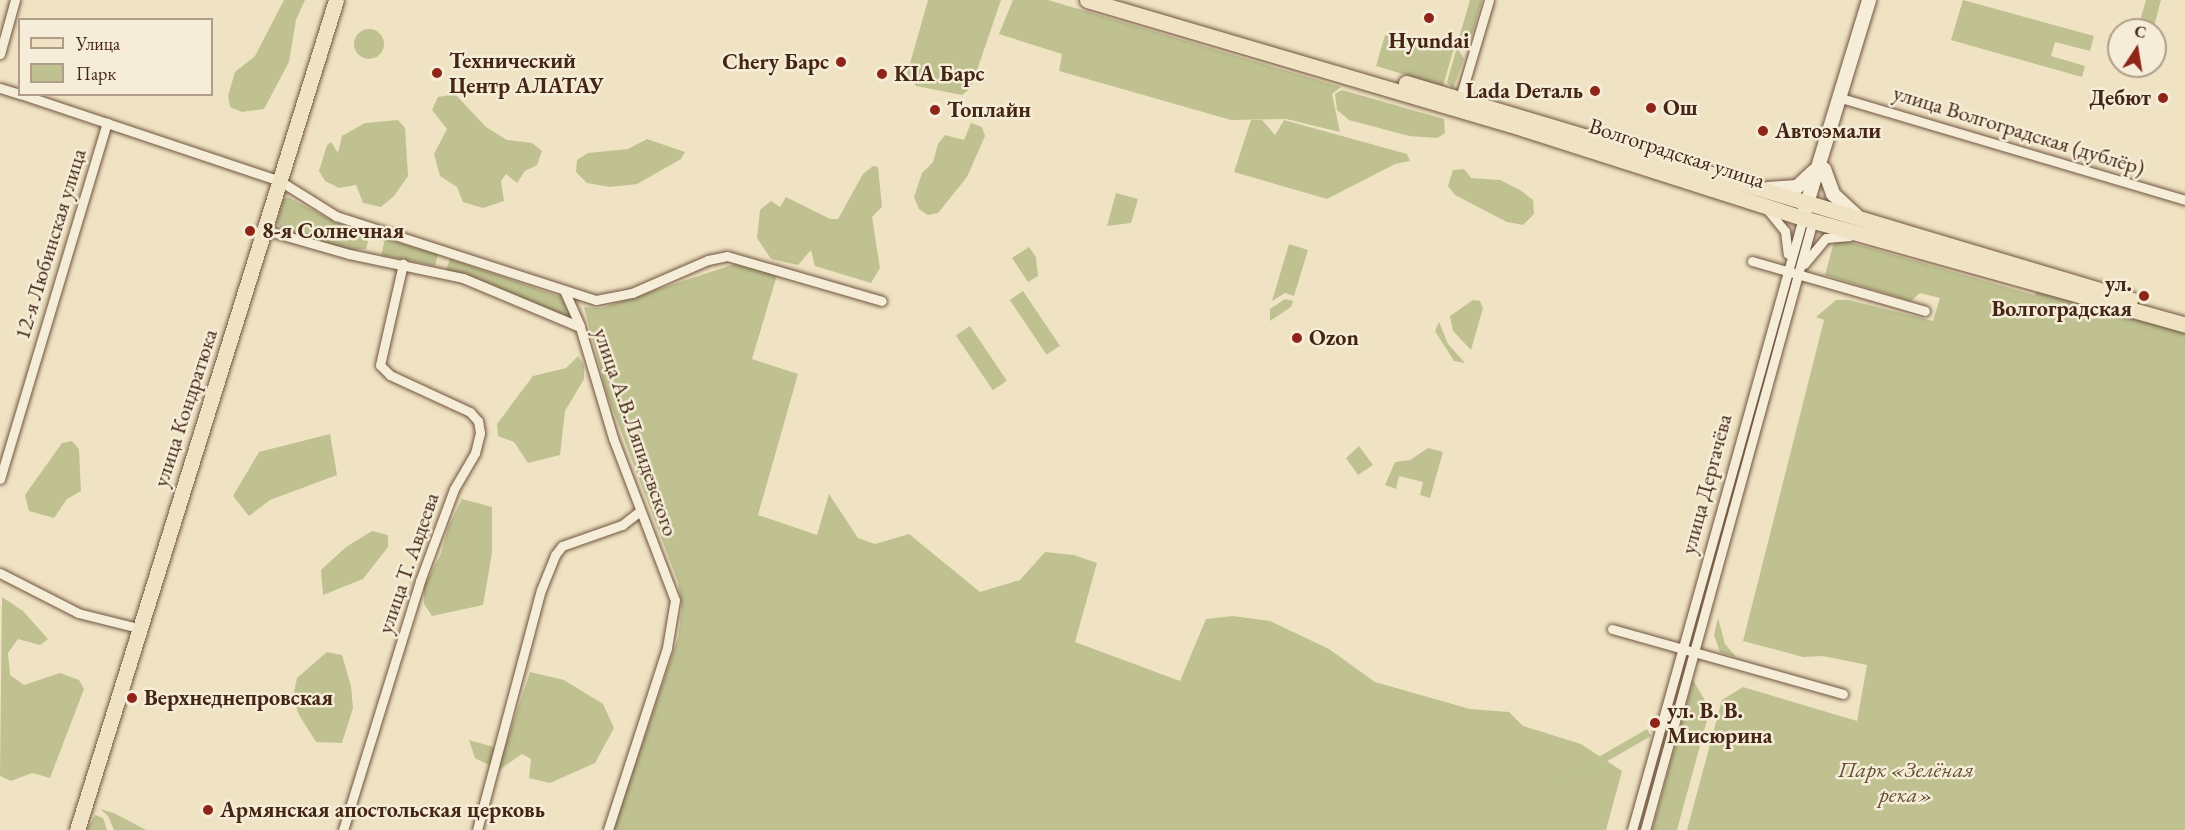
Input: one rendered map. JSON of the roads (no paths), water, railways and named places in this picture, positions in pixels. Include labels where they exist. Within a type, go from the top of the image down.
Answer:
[{"type":"main road","name":"улица Кондратюка","points":[[76,830],[336,0]]},
{"type":"main road","name":"Волгоградская улица","points":[[1087,0],[1320,64],[1460,98],[1755,195]]},
{"type":"main road","name":"Волгоградская улица","points":[[1117,0],[1320,64],[1810,212],[1869,236],[2185,325]]},
{"type":"main road","name":"Волгоградская улица","points":[[1810,212],[1861,219],[2185,315]]},
{"type":"street","points":[[0,54],[15,0]]},
{"type":"street","points":[[1460,98],[1489,0]]},
{"type":"street","name":"улица Дергачёва","points":[[1645,830],[1800,272],[1810,212],[1825,150],[1869,0]]},
{"type":"street","points":[[0,88],[18,93]]},
{"type":"street","points":[[26,96],[280,181],[336,216],[596,300],[611,300],[708,260],[727,256],[882,301]]},
{"type":"street","name":"улица Волгоградская (дублёр)","points":[[1841,98],[2185,200]]},
{"type":"street","name":"12-я Любинская улица","points":[[0,479],[107,123]]},
{"type":"street","points":[[1755,195],[1797,187],[1821,168],[1833,194],[1861,219]]},
{"type":"street","points":[[1755,195],[1785,231],[1787,269]]},
{"type":"street","name":"улица Дергачёва","points":[[1632,830],[1787,269],[1810,212]]},
{"type":"street","name":"улица А.В.Ляпидевского","points":[[265,230],[348,254],[403,264],[463,279],[580,327],[613,438],[672,587],[675,611],[667,648],[608,830]]},
{"type":"street","points":[[1800,272],[1826,238],[1869,236]]},
{"type":"street","points":[[1752,261],[1800,272],[1925,311]]},
{"type":"street","name":"улица Т. Авдеева","points":[[343,830],[420,580],[454,489],[475,453],[480,433],[478,421],[470,412],[390,375],[380,365],[403,264]]},
{"type":"street","points":[[564,290],[580,327]]},
{"type":"street","points":[[477,830],[541,590],[555,555],[562,546],[622,525],[640,511]]},
{"type":"street","points":[[0,573],[78,613],[138,628]]},
{"type":"street","points":[[1612,629],[1843,694]]},
{"type":"place","name":"Hyundai","points":[[1429,18]]},
{"type":"place","name":"Chery Барс","points":[[841,62]]},
{"type":"place","name":"Технический Центр АЛАТАУ","points":[[437,73]]},
{"type":"place","name":"KIA Барс","points":[[882,74]]},
{"type":"place","name":"Lada Dеталь","points":[[1595,91]]},
{"type":"place","name":"Дебют","points":[[2163,98]]},
{"type":"place","name":"Ош","points":[[1651,108]]},
{"type":"place","name":"Топлайн","points":[[935,110]]},
{"type":"place","name":"Автоэмали","points":[[1763,131]]},
{"type":"place","name":"8-я Солнечная","points":[[250,231]]},
{"type":"place","name":"ул. Волгоградская","points":[[2144,296]]},
{"type":"place","name":"Ozon","points":[[1297,338]]},
{"type":"place","name":"Верхнеднепровская","points":[[132,698]]},
{"type":"place","name":"ул. В. В. Мисюрина","points":[[1655,723]]},
{"type":"place","name":"Армянская апостольская церковь","points":[[208,810]]},
{"type":"park label","name":"Парк «Зелёная река»","points":[[1906,782]]}]
